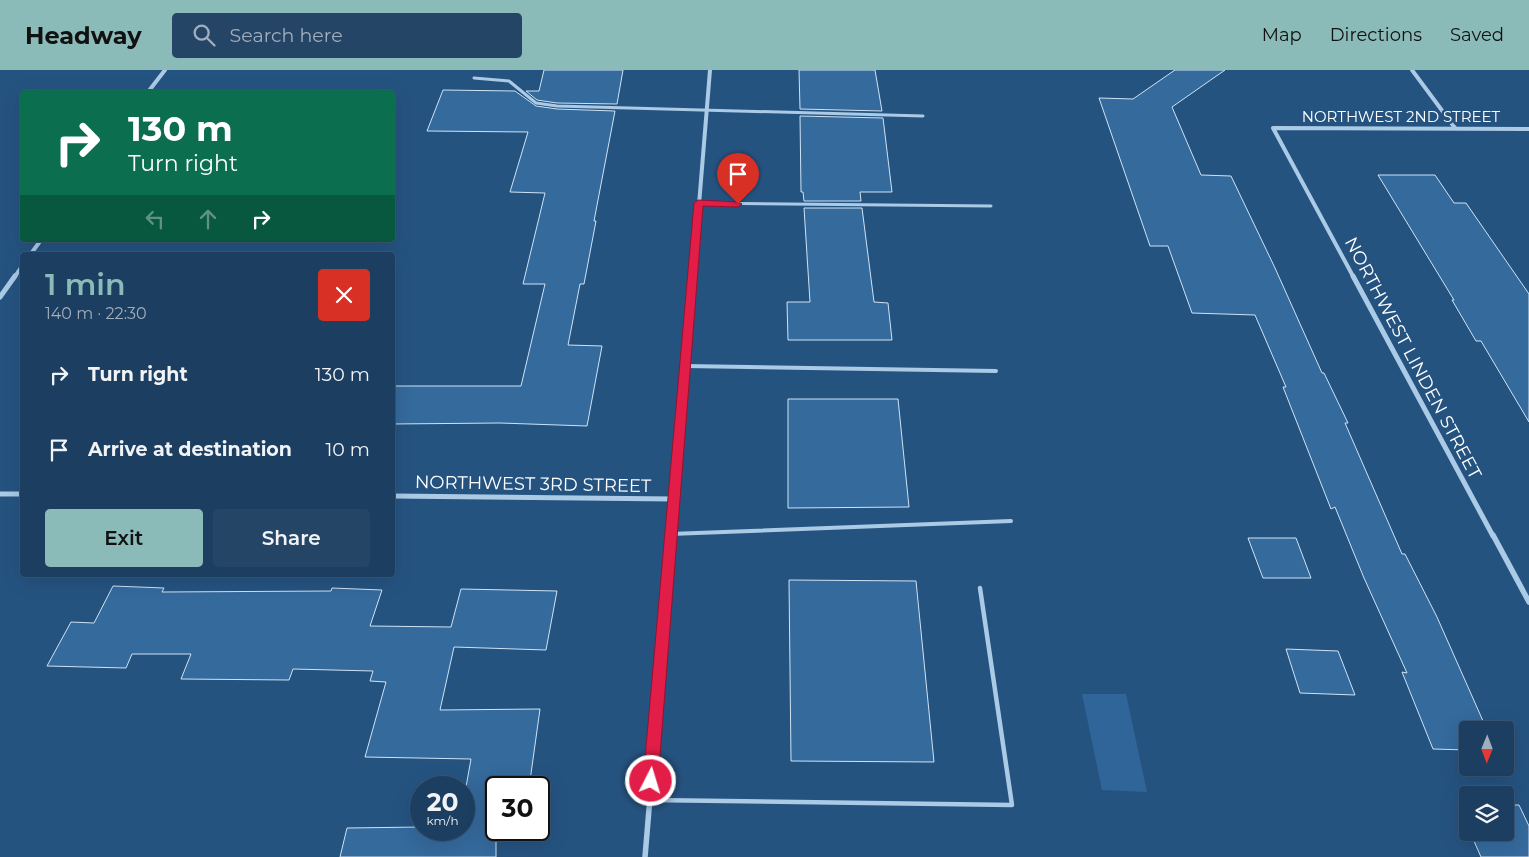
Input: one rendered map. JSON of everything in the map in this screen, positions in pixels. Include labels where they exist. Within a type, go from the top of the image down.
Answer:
[{"type":"street","points":[[150,90],[165,70]]},
{"type":"street","points":[[645,857],[670,534],[710,70]]},
{"type":"street","points":[[1412,70],[1455,128]]},
{"type":"street","name":"NORTHWEST 2ND STREET","points":[[1273,128],[1529,129]]},
{"type":"street","name":"NORTHWEST LINDEN STREET","points":[[1273,128],[1529,602]]},
{"type":"street","points":[[0,297],[20,269]]},
{"type":"street","points":[[0,494],[20,494]]},
{"type":"street","name":"NORTHWEST 3RD STREET","points":[[395,496],[673,499]]},
{"type":"lane","points":[[474,78],[509,80],[536,103],[557,106],[923,116]]},
{"type":"lane","points":[[698,203],[991,206]]},
{"type":"lane","points":[[685,366],[996,370]]},
{"type":"lane","points":[[670,534],[1011,521]]},
{"type":"lane","points":[[649,800],[1012,804],[980,588]]},
{"type":"shaded area","points":[[1082,694],[1126,694],[1147,792],[1102,790]]},
{"type":"building","points":[[544,70],[623,70],[617,104],[557,103],[537,100],[526,91],[539,91]]},
{"type":"building","points":[[799,70],[875,70],[882,111],[800,109]]},
{"type":"building","points":[[1175,70],[1225,70],[1172,107],[1201,175],[1231,176],[1322,373],[1324,373],[1348,423],[1345,423],[1402,554],[1405,554],[1437,617],[1483,721],[1459,721],[1459,750],[1433,749],[1402,672],[1407,673],[1364,578],[1335,507],[1331,509],[1283,387],[1286,387],[1255,315],[1192,313],[1168,246],[1150,246],[1099,98],[1133,99]]},
{"type":"building","points":[[443,90],[515,91],[536,106],[557,109],[615,111],[584,284],[580,284],[568,345],[602,346],[587,426],[500,423],[395,424],[395,386],[521,386],[545,284],[523,284],[545,193],[510,192],[528,132],[427,131]]},
{"type":"building","points":[[800,116],[883,118],[892,192],[860,192],[861,201],[804,201],[803,192],[801,192]]},
{"type":"building","points":[[1378,175],[1435,175],[1454,203],[1466,203],[1529,294],[1529,422],[1481,341],[1476,341],[1452,300],[1454,300]]},
{"type":"building","points":[[804,208],[862,208],[874,302],[888,303],[892,340],[788,340],[787,302],[810,302]]},
{"type":"building","points":[[788,399],[898,399],[909,507],[788,508]]},
{"type":"building","points":[[1248,538],[1296,538],[1311,578],[1263,578]]},
{"type":"building","points":[[789,580],[916,581],[934,762],[791,761]]},
{"type":"building","points":[[113,586],[164,588],[162,592],[331,591],[332,588],[382,590],[370,626],[451,627],[461,589],[557,591],[546,650],[454,647],[440,710],[540,709],[531,776],[485,776],[485,841],[496,841],[496,857],[340,857],[347,828],[410,827],[410,841],[475,841],[475,776],[468,776],[471,759],[365,757],[386,682],[370,681],[373,671],[293,669],[289,680],[181,679],[191,654],[132,654],[126,668],[47,666],[71,622],[94,623]]},
{"type":"building","points":[[1286,649],[1338,651],[1355,695],[1300,693]]},
{"type":"building","points":[[1514,805],[1519,805],[1529,826],[1529,857],[1481,857],[1474,841],[1514,841]]},
{"type":"route","points":[[651,781],[698,203],[738,204]]}]
